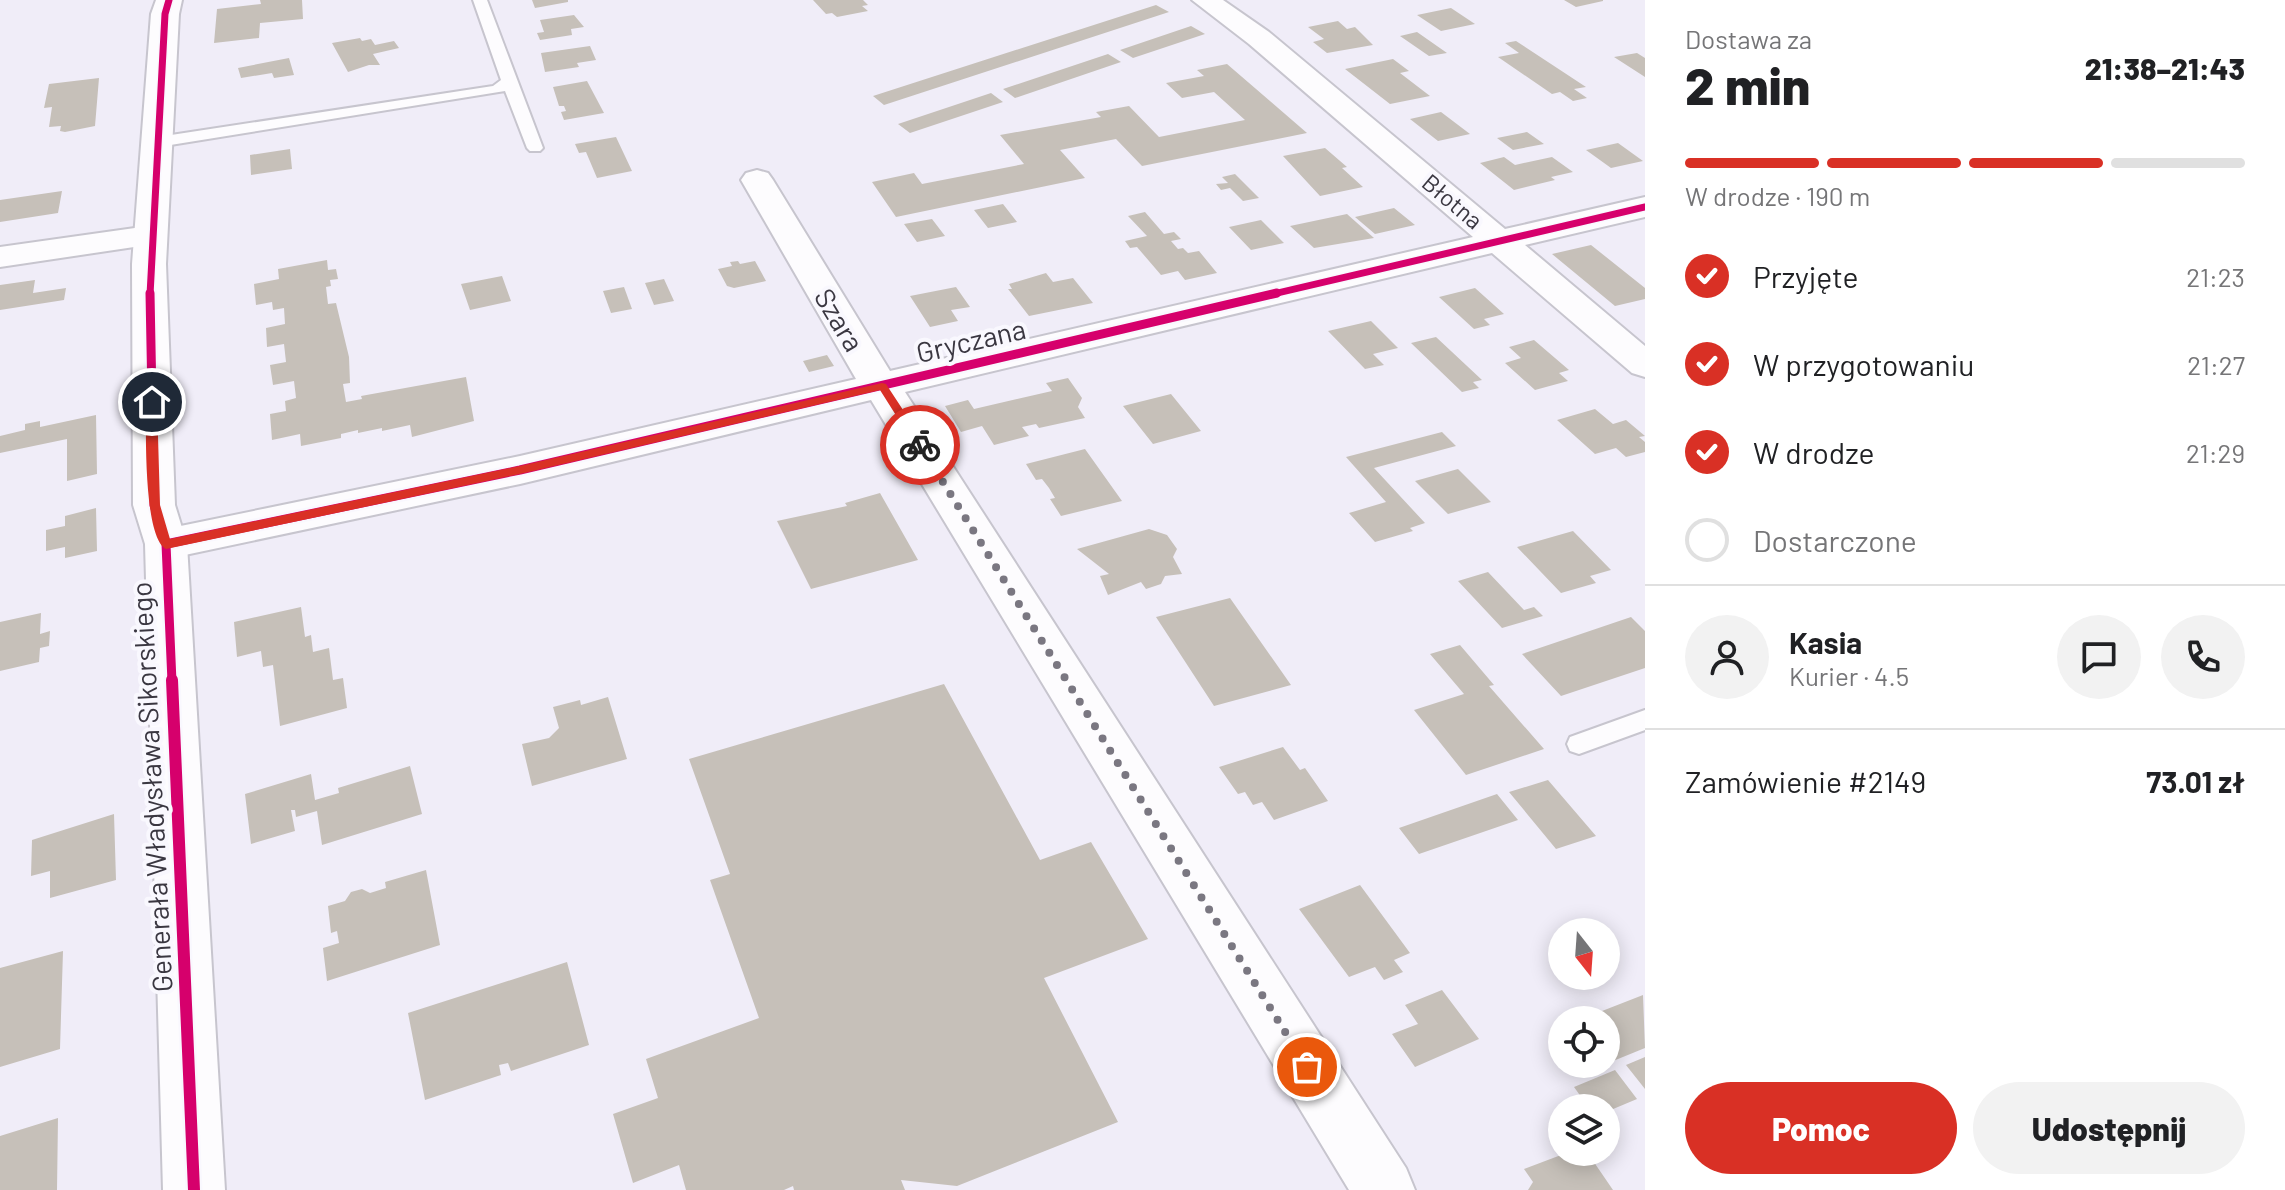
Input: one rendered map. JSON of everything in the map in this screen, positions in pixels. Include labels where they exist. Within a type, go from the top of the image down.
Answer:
[{"type":"street","name":"Generała Władysława Sikorskiego","points":[[169,0],[165,14],[149,236],[154,505],[166,544],[194,1190]]},
{"type":"street","name":"Błotna","points":[[1205,0],[1259,38],[1645,365]]},
{"type":"street","name":"Szara","points":[[757,180],[859,355],[882,386],[1384,1190]]},
{"type":"street","name":"Gryczana","points":[[166,544],[505,473],[1645,207]]},
{"type":"street","points":[[0,257],[149,236]]},
{"type":"lane","points":[[480,0],[535,148]]},
{"type":"lane","points":[[158,142],[497,90],[509,81]]},
{"type":"lane","points":[[1579,744],[1645,720]]},
{"type":"building","points":[[260,0],[302,0],[303,19],[260,23],[259,38],[214,43],[217,9],[261,4]]},
{"type":"building","points":[[532,0],[568,0],[568,2],[535,8]]},
{"type":"building","points":[[813,0],[863,0],[868,5],[862,6],[868,11],[837,17],[832,13],[826,14]]},
{"type":"building","points":[[1564,0],[1603,0],[1603,1],[1576,7]]},
{"type":"building","points":[[1156,5],[1169,12],[884,105],[873,96]]},
{"type":"building","points":[[1451,8],[1475,24],[1441,31],[1417,15]]},
{"type":"building","points":[[574,15],[584,27],[571,29],[572,35],[540,40],[537,33],[544,32],[540,20]]},
{"type":"building","points":[[1338,21],[1347,29],[1355,27],[1373,45],[1327,53],[1313,42],[1324,39],[1308,27]]},
{"type":"building","points":[[1191,26],[1205,34],[1133,58],[1120,50]]},
{"type":"building","points":[[1417,32],[1447,53],[1429,56],[1400,36]]},
{"type":"building","points":[[360,38],[362,41],[371,39],[375,45],[394,41],[399,48],[373,54],[380,65],[348,72],[332,43]]},
{"type":"building","points":[[1516,41],[1586,87],[1574,89],[1587,98],[1573,101],[1560,92],[1552,94],[1498,57],[1519,53],[1505,43]]},
{"type":"building","points":[[590,46],[596,60],[577,63],[579,67],[545,72],[541,53]]},
{"type":"building","points":[[1637,53],[1645,58],[1645,77],[1614,57]]},
{"type":"building","points":[[1108,54],[1121,62],[1015,98],[1003,89]]},
{"type":"building","points":[[289,58],[294,75],[274,78],[272,73],[241,78],[238,68]]},
{"type":"building","points":[[1393,59],[1409,71],[1400,73],[1430,96],[1390,104],[1345,69]]},
{"type":"building","points":[[1227,64],[1307,133],[1142,166],[1116,139],[1060,150],[1085,178],[896,217],[872,182],[914,173],[922,184],[1024,164],[1000,135],[1101,117],[1096,112],[1129,106],[1159,137],[1245,120],[1214,92],[1182,98],[1166,83],[1204,76],[1197,70]]},
{"type":"building","points":[[99,78],[95,126],[65,132],[60,131],[61,126],[49,127],[52,107],[44,108],[49,84]]},
{"type":"building","points":[[587,81],[604,113],[564,120],[561,112],[566,111],[564,106],[559,106],[553,87]]},
{"type":"building","points":[[991,93],[1003,102],[910,133],[898,124]]},
{"type":"building","points":[[1441,112],[1470,134],[1438,141],[1410,119]]},
{"type":"building","points":[[1527,132],[1544,144],[1513,150],[1497,138]]},
{"type":"building","points":[[616,137],[632,171],[597,178],[586,152],[579,153],[575,144]]},
{"type":"building","points":[[1618,143],[1643,161],[1611,168],[1586,150]]},
{"type":"building","points":[[1325,148],[1347,167],[1342,168],[1363,187],[1320,196],[1283,156]]},
{"type":"building","points":[[290,149],[292,169],[251,175],[250,155]]},
{"type":"building","points":[[1504,157],[1515,165],[1552,157],[1573,172],[1514,190],[1480,163]]},
{"type":"building","points":[[1235,174],[1259,198],[1243,201],[1230,188],[1221,190],[1216,184],[1228,183],[1222,177]]},
{"type":"building","points":[[62,191],[58,213],[0,222],[0,200]]},
{"type":"building","points":[[1003,204],[1017,222],[988,228],[974,210]]},
{"type":"building","points":[[1394,208],[1415,225],[1375,234],[1355,217]]},
{"type":"building","points":[[1145,212],[1164,234],[1174,232],[1181,239],[1171,241],[1178,249],[1183,248],[1188,253],[1199,251],[1217,273],[1185,280],[1178,271],[1161,275],[1137,247],[1130,248],[1125,241],[1147,236],[1128,216]]},
{"type":"building","points":[[1347,214],[1374,238],[1314,248],[1290,226]]},
{"type":"building","points":[[932,219],[945,236],[917,242],[904,224]]},
{"type":"building","points":[[1261,220],[1284,243],[1251,250],[1229,227]]},
{"type":"building","points":[[1591,245],[1645,288],[1645,299],[1615,306],[1552,254]]},
{"type":"building","points":[[327,260],[328,270],[336,269],[338,279],[330,280],[331,286],[326,287],[328,304],[336,303],[349,357],[350,383],[343,384],[346,402],[362,399],[361,396],[466,377],[474,421],[412,437],[410,425],[382,431],[382,428],[358,433],[358,430],[341,434],[341,438],[301,446],[300,434],[272,440],[270,414],[286,411],[285,401],[296,398],[294,381],[273,385],[270,365],[286,362],[284,344],[267,347],[266,328],[285,324],[284,308],[273,310],[272,302],[256,305],[254,284],[279,279],[278,269]]},
{"type":"building","points":[[738,261],[740,264],[755,261],[766,281],[734,288],[727,286],[718,269],[732,266],[730,262]]},
{"type":"building","points":[[1046,273],[1053,282],[1073,278],[1093,303],[1029,316],[1008,289],[1012,289],[1009,284]]},
{"type":"building","points":[[502,276],[511,301],[470,310],[461,284]]},
{"type":"building","points":[[664,279],[674,301],[654,305],[645,283]]},
{"type":"building","points":[[35,280],[33,293],[66,288],[64,300],[0,310],[0,285]]},
{"type":"building","points":[[624,287],[632,309],[611,313],[603,291]]},
{"type":"building","points":[[956,287],[970,307],[951,310],[958,321],[930,327],[910,296]]},
{"type":"building","points":[[1475,288],[1504,314],[1484,319],[1490,325],[1474,329],[1439,297]]},
{"type":"building","points":[[1371,321],[1398,348],[1373,354],[1384,365],[1365,369],[1328,331]]},
{"type":"building","points":[[1436,337],[1482,380],[1473,382],[1479,388],[1462,392],[1411,343]]},
{"type":"building","points":[[1534,340],[1569,370],[1559,373],[1568,381],[1535,390],[1505,363],[1521,358],[1509,347]]},
{"type":"building","points":[[827,355],[834,366],[809,372],[803,361]]},
{"type":"building","points":[[1068,378],[1082,398],[1078,407],[1085,418],[1039,428],[1036,424],[1022,427],[1029,436],[994,445],[982,426],[961,432],[945,406],[968,400],[974,409],[1052,391],[1046,383]]},
{"type":"building","points":[[1171,394],[1201,431],[1153,444],[1123,406]]},
{"type":"building","points":[[1595,409],[1613,424],[1626,420],[1645,436],[1639,437],[1645,442],[1645,452],[1626,457],[1616,448],[1595,454],[1557,420]]},
{"type":"building","points":[[96,415],[97,474],[67,481],[67,439],[0,453],[0,436],[25,430],[25,424],[40,421],[40,427]]},
{"type":"building","points":[[1442,432],[1456,446],[1374,468],[1425,523],[1410,528],[1413,531],[1375,542],[1349,513],[1386,502],[1346,457]]},
{"type":"building","points":[[1085,449],[1122,501],[1061,516],[1050,499],[1055,498],[1049,488],[1042,479],[1036,480],[1026,464]]},
{"type":"building","points":[[1458,469],[1491,502],[1448,514],[1415,481]]},
{"type":"building","points":[[880,493],[918,560],[811,589],[777,521],[847,506],[845,503]]},
{"type":"building","points":[[96,508],[97,551],[65,558],[65,547],[46,551],[46,530],[65,526],[65,516]]},
{"type":"building","points":[[1149,529],[1167,535],[1177,549],[1173,557],[1182,574],[1165,576],[1161,584],[1146,589],[1141,582],[1108,595],[1100,576],[1109,574],[1077,549]]},
{"type":"building","points":[[1573,531],[1611,570],[1590,576],[1596,583],[1561,593],[1517,547]]},
{"type":"building","points":[[1488,572],[1524,610],[1534,607],[1543,616],[1502,628],[1458,581]]},
{"type":"building","points":[[1230,598],[1291,685],[1214,706],[1156,617]]},
{"type":"building","points":[[301,607],[305,637],[311,635],[313,652],[329,648],[333,680],[343,678],[347,708],[280,726],[273,665],[263,667],[261,651],[237,657],[234,622]]},
{"type":"building","points":[[41,613],[40,634],[50,631],[49,646],[40,648],[39,662],[0,671],[0,622]]},
{"type":"building","points":[[1631,617],[1645,631],[1645,668],[1561,696],[1522,654]]},
{"type":"building","points":[[1460,645],[1494,685],[1489,686],[1544,749],[1466,775],[1414,710],[1464,694],[1430,654]]},
{"type":"building","points":[[944,684],[1040,860],[1091,842],[1148,939],[1044,978],[1118,1122],[957,1186],[901,1180],[905,1190],[794,1190],[793,1186],[784,1190],[686,1190],[679,1165],[633,1183],[613,1114],[658,1098],[646,1059],[759,1018],[710,880],[730,874],[689,759]]},
{"type":"building","points":[[608,697],[627,759],[532,786],[522,744],[549,738],[559,728],[553,707],[580,700],[581,705]]},
{"type":"building","points":[[1283,747],[1300,770],[1305,768],[1328,801],[1274,820],[1262,802],[1253,805],[1245,792],[1238,794],[1219,767]]},
{"type":"building","points":[[410,766],[422,814],[322,845],[317,811],[296,817],[295,810],[291,810],[295,831],[251,844],[245,794],[311,774],[315,800],[339,793],[338,788]]},
{"type":"building","points":[[1548,780],[1596,836],[1556,849],[1509,792]]},
{"type":"building","points":[[1497,794],[1518,820],[1419,854],[1399,828]]},
{"type":"building","points":[[114,814],[116,880],[50,898],[50,871],[31,876],[32,840]]},
{"type":"building","points":[[426,870],[440,945],[327,981],[323,948],[339,943],[337,931],[331,933],[328,906],[345,901],[351,892],[362,889],[370,893],[386,888],[385,882]]},
{"type":"building","points":[[1360,885],[1410,953],[1394,960],[1403,972],[1384,980],[1375,967],[1349,977],[1299,909]]},
{"type":"building","points":[[63,951],[60,1049],[0,1067],[0,968]]},
{"type":"building","points":[[567,962],[589,1045],[511,1071],[508,1063],[499,1065],[501,1075],[425,1100],[408,1013]]},
{"type":"building","points":[[1442,990],[1479,1039],[1415,1067],[1392,1034],[1418,1024],[1405,1005]]},
{"type":"building","points":[[1643,995],[1645,1048],[1620,1058],[1620,1006],[1615,1006]]},
{"type":"building","points":[[1645,1057],[1645,1089],[1626,1065]]},
{"type":"building","points":[[1620,1077],[1637,1099],[1620,1106],[1620,1094],[1579,1094],[1574,1087],[1596,1078]]},
{"type":"building","points":[[58,1118],[57,1190],[0,1190],[0,1136]]},
{"type":"building","points":[[1548,1160],[1548,1166],[1597,1166],[1613,1190],[1528,1190],[1533,1182],[1524,1169]]},
{"type":"cycle path","points":[[169,0],[165,14],[149,264],[154,505],[166,544],[194,1190]]},
{"type":"cycle path","points":[[166,544],[520,470],[1645,207]]},
{"type":"way so far","points":[[920,445],[1307,1067]]},
{"type":"route","points":[[152,402],[154,505],[166,544],[520,470],[882,386],[920,445]]}]
